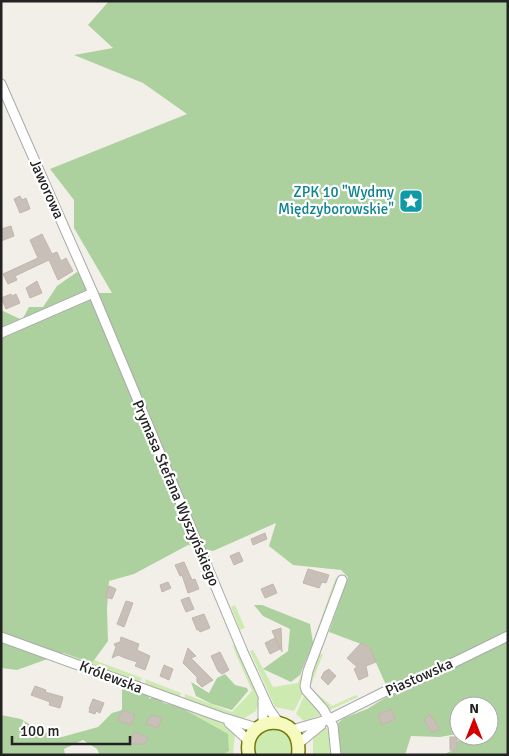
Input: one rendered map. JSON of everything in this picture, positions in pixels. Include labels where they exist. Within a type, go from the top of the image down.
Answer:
[{"type":"street","name":"Jaworowa","points":[[1,84],[93,293]]},
{"type":"street","points":[[1,333],[93,293]]},
{"type":"street","name":"Prymasa Stefana Wyszyńskiego","points":[[93,293],[231,623],[269,709],[279,723]]},
{"type":"street","points":[[336,755],[334,726],[323,709],[308,694],[305,686],[308,671],[342,580]]},
{"type":"street","name":"Piastowska","points":[[292,730],[330,719],[384,692],[418,680],[508,636]]},
{"type":"street","name":"Królewska","points":[[1,637],[97,670],[221,717],[260,726]]},
{"type":"street","name":"Prymasa Stefana Wyszyńskiego","points":[[260,726],[264,709],[262,692]]},
{"type":"street","name":"Królewska","points":[[221,717],[239,730],[248,750]]},
{"type":"street","name":"Piastowska","points":[[298,749],[330,719]]},
{"type":"street","points":[[248,750],[260,726],[279,723],[292,730],[298,749]]},
{"type":"green space","points":[[109,1],[508,1],[508,755],[443,755],[457,748],[456,746],[499,746],[499,696],[449,696],[449,735],[411,736],[405,755],[342,755],[339,747],[338,723],[344,718],[367,709],[390,695],[423,682],[419,675],[386,685],[369,647],[329,632],[348,577],[341,570],[293,565],[269,546],[276,523],[213,551],[188,545],[134,574],[109,581],[107,609],[108,641],[92,663],[64,653],[17,670],[1,668],[1,310],[22,320],[29,307],[43,307],[57,286],[77,272],[98,293],[112,293],[74,228],[74,200],[50,169],[187,114],[143,83],[74,55],[113,48],[88,25]]},
{"type":"green space","points":[[336,577],[338,581],[301,682],[303,694],[294,711],[275,707],[250,651],[253,650],[273,687],[298,683]]},
{"type":"green space","points":[[235,605],[245,628],[240,630],[231,607]]},
{"type":"green space","points":[[254,605],[262,605],[310,624],[313,643],[300,675],[291,682],[263,669],[288,651],[290,629],[263,616]]},
{"type":"green space","points":[[232,645],[237,647],[254,683],[260,707],[257,707],[256,711],[243,719],[184,701],[185,694],[232,712],[252,691]]},
{"type":"green space","points":[[64,653],[92,663],[94,660],[142,678],[140,683],[65,657]]},
{"type":"green space","points":[[318,654],[323,654],[310,688],[309,680]]},
{"type":"green space","points":[[225,674],[235,685],[247,688],[248,691],[232,710],[212,704],[196,696],[191,682],[209,693],[217,678]]},
{"type":"green space","points":[[145,679],[181,693],[179,699],[146,686]]},
{"type":"green space","points":[[126,683],[150,693],[149,699],[155,695],[164,703],[178,706],[228,734],[229,751],[222,755],[100,755],[97,749],[83,740],[64,749],[65,755],[1,755],[1,715],[21,719],[40,731],[62,737],[98,727],[112,713],[122,710],[122,689]]},
{"type":"green space","points":[[310,688],[332,706],[356,695],[358,697],[330,710],[315,696]]},
{"type":"green space","points":[[304,696],[321,712],[321,715],[304,721],[296,714]]},
{"type":"green space","points":[[178,706],[218,720],[234,731],[233,754],[222,755],[229,751]]},
{"type":"green space","points":[[325,727],[329,729],[331,755],[313,755],[314,734]]},
{"type":"green space","points":[[273,728],[278,729],[289,737],[292,745],[291,755],[256,755],[256,740],[260,734]]},
{"type":"building","points":[[20,196],[22,200],[26,198],[30,209],[20,213],[14,199]]},
{"type":"building","points":[[11,226],[14,236],[1,241],[1,229]]},
{"type":"building","points":[[42,234],[52,254],[57,252],[61,261],[66,258],[73,271],[58,280],[49,260],[15,276],[17,280],[8,284],[3,274],[38,258],[30,240]]},
{"type":"building","points":[[37,281],[42,293],[30,298],[26,288]]},
{"type":"building","points":[[11,294],[12,296],[16,294],[20,303],[6,309],[1,298]]},
{"type":"building","points":[[265,533],[267,539],[253,545],[251,539]]},
{"type":"building","points":[[239,552],[243,561],[234,565],[230,556]]},
{"type":"building","points":[[184,562],[192,580],[195,579],[199,589],[188,593],[182,575],[180,576],[175,565]]},
{"type":"building","points":[[308,569],[329,575],[326,583],[322,582],[319,588],[303,583]]},
{"type":"building","points":[[168,582],[171,588],[162,592],[160,585]]},
{"type":"building","points":[[273,584],[277,593],[265,598],[261,589]]},
{"type":"building","points":[[109,586],[116,589],[112,599],[105,597]]},
{"type":"building","points":[[189,597],[194,609],[186,612],[181,600]]},
{"type":"building","points":[[126,601],[133,603],[124,627],[117,624]]},
{"type":"building","points":[[204,614],[210,628],[200,632],[197,630],[192,618]]},
{"type":"building","points":[[281,628],[282,652],[272,631]]},
{"type":"building","points":[[121,637],[139,644],[137,650],[150,656],[145,670],[135,666],[137,662],[118,655],[112,658],[116,647],[114,644],[120,642]]},
{"type":"building","points":[[275,638],[280,649],[270,654],[265,643]]},
{"type":"building","points":[[361,643],[369,647],[376,662],[366,666],[368,676],[359,680],[354,669],[357,667],[347,658]]},
{"type":"building","points":[[188,648],[196,656],[191,658],[213,680],[202,687],[197,682],[197,677],[183,663]]},
{"type":"building","points":[[220,652],[229,670],[222,674],[218,671],[211,656]]},
{"type":"building","points":[[164,665],[173,669],[169,680],[160,676]]},
{"type":"building","points":[[329,669],[336,676],[328,685],[321,678],[324,672]]},
{"type":"building","points":[[35,686],[46,690],[45,692],[63,697],[60,708],[49,705],[50,702],[31,695]]},
{"type":"building","points":[[93,699],[104,703],[100,713],[96,711],[95,714],[89,712]]},
{"type":"building","points":[[391,709],[395,719],[382,725],[378,715]]},
{"type":"building","points":[[122,710],[135,715],[131,725],[118,720]]},
{"type":"building","points":[[430,714],[439,730],[431,732],[424,720]]},
{"type":"building","points":[[152,715],[162,718],[158,728],[146,724]]},
{"type":"building","points":[[134,732],[148,737],[145,744],[129,744]]},
{"type":"building","points":[[450,746],[457,746],[457,750],[450,750]]},
{"type":"place","name":"ZPK 10 \"Wydmy Międzyborowskie\"","points":[[411,201]]}]
